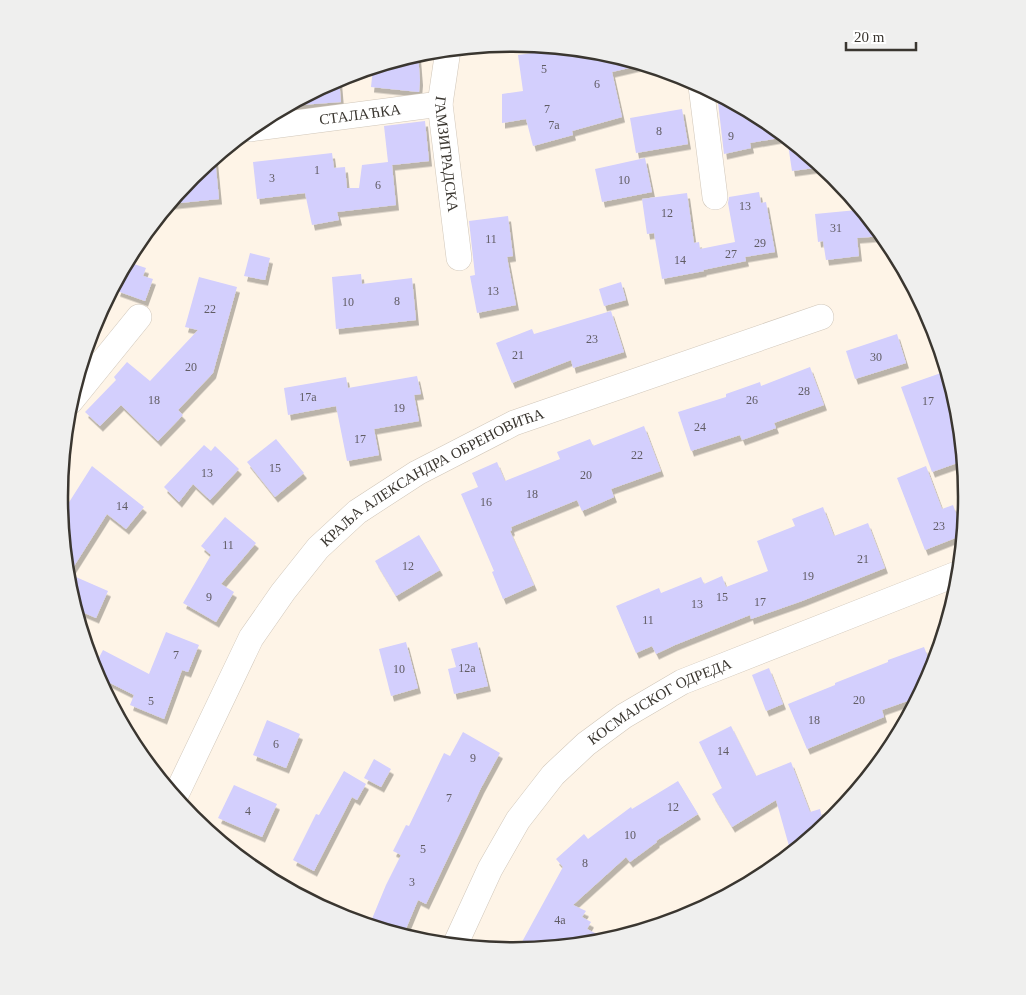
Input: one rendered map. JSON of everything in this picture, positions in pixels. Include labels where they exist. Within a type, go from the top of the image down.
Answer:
[{"type":"street","name":"ГАМЗИГРАДСКА","points":[[447,57],[440,104],[460,258]]},
{"type":"street","points":[[702,94],[715,197]]},
{"type":"street","name":"СТАЛАЋКА","points":[[266,127],[440,104]]},
{"type":"street","points":[[82,387],[139,317]]},
{"type":"street","name":"КРАЉА АЛЕКСАНДРА ОБРЕНОВИЋА","points":[[177,790],[251,638],[283,592],[318,548],[357,512],[417,473],[514,423],[821,317]]},
{"type":"street","name":"КОСМАЈСКОГ ОДРЕДА","points":[[458,939],[490,869],[518,820],[554,775],[586,744],[624,716],[682,682],[950,576]]},
{"type":"building","points":[[535,53],[571,56],[629,68],[612,72],[622,117],[572,131],[573,135],[533,146],[526,119],[502,123],[502,94],[523,91],[518,55]]},
{"type":"building","points":[[419,63],[419,92],[371,87],[372,75]]},
{"type":"building","points":[[340,87],[341,102],[304,105]]},
{"type":"building","points":[[718,102],[776,139],[750,143],[751,148],[724,154]]},
{"type":"building","points":[[682,109],[688,144],[636,153],[630,118]]},
{"type":"building","points":[[425,121],[429,161],[392,165],[396,205],[337,212],[339,220],[312,225],[305,193],[257,199],[253,162],[332,153],[334,168],[345,167],[347,188],[359,188],[362,165],[388,162],[384,126]]},
{"type":"building","points":[[788,148],[812,168],[792,171]]},
{"type":"building","points":[[645,158],[652,192],[602,202],[595,169]]},
{"type":"building","points":[[216,167],[219,199],[179,203]]},
{"type":"building","points":[[759,192],[761,203],[766,202],[775,252],[745,257],[746,261],[662,279],[654,233],[647,234],[642,199],[687,193],[694,243],[699,242],[700,249],[735,242],[728,203],[729,197]]},
{"type":"building","points":[[853,211],[873,237],[857,238],[859,256],[826,260],[823,241],[818,242],[815,214]]},
{"type":"building","points":[[508,216],[513,256],[507,257],[516,305],[477,313],[470,276],[475,275],[469,221]]},
{"type":"building","points":[[250,253],[270,258],[265,280],[244,276]]},
{"type":"building","points":[[134,264],[146,268],[143,276],[153,279],[145,301],[119,292]]},
{"type":"building","points":[[361,274],[362,284],[412,278],[416,320],[336,329],[332,277]]},
{"type":"building","points":[[199,277],[237,287],[213,373],[178,410],[183,415],[158,441],[121,405],[100,426],[85,412],[116,380],[114,377],[127,362],[150,381],[198,330],[185,327]]},
{"type":"building","points":[[621,282],[626,300],[604,306],[599,289]]},
{"type":"building","points":[[611,311],[624,352],[573,368],[571,360],[512,383],[496,343],[532,329],[534,334]]},
{"type":"building","points":[[897,334],[906,363],[855,379],[846,351]]},
{"type":"building","points":[[810,367],[824,405],[774,423],[776,428],[742,440],[740,435],[691,451],[678,412],[726,397],[726,394],[760,382],[761,386]]},
{"type":"building","points":[[940,373],[949,411],[957,463],[932,472],[901,387]]},
{"type":"building","points":[[417,376],[421,394],[414,395],[419,421],[374,429],[379,455],[347,461],[336,406],[288,415],[284,388],[346,377],[348,388]]},
{"type":"building","points":[[644,426],[661,471],[611,489],[614,497],[582,511],[577,500],[511,527],[512,530],[510,531],[534,585],[503,599],[492,572],[494,571],[461,494],[478,487],[472,473],[497,462],[505,481],[560,459],[557,452],[590,439],[593,446]]},
{"type":"building","points":[[276,439],[304,473],[275,497],[247,462]]},
{"type":"building","points":[[204,445],[211,451],[215,446],[239,469],[210,500],[193,484],[179,502],[164,487]]},
{"type":"building","points":[[92,466],[144,507],[126,529],[107,514],[74,566],[68,504]]},
{"type":"building","points":[[926,466],[942,509],[953,505],[957,517],[956,538],[925,550],[897,478]]},
{"type":"building","points":[[823,507],[834,536],[868,523],[885,568],[751,619],[750,615],[656,654],[652,646],[636,653],[616,606],[659,588],[661,593],[701,577],[704,584],[722,576],[726,587],[768,571],[757,541],[795,526],[792,519]]},
{"type":"building","points":[[225,517],[256,543],[221,584],[234,592],[216,622],[183,603],[211,555],[201,546]]},
{"type":"building","points":[[419,535],[440,570],[396,596],[375,561]]},
{"type":"building","points":[[76,577],[108,591],[96,618],[83,612]]},
{"type":"building","points":[[166,632],[199,645],[188,672],[182,670],[164,719],[130,705],[134,695],[109,682],[98,659],[103,650],[149,674]]},
{"type":"building","points":[[406,642],[418,688],[391,696],[379,649]]},
{"type":"building","points":[[477,642],[488,686],[454,694],[448,669],[456,667],[451,649]]},
{"type":"building","points":[[924,647],[928,657],[908,701],[882,710],[884,717],[807,749],[788,704],[888,662],[888,660]]},
{"type":"building","points":[[769,668],[783,704],[766,711],[752,675]]},
{"type":"building","points":[[267,720],[300,734],[286,768],[253,755]]},
{"type":"building","points":[[731,726],[756,776],[791,762],[810,812],[820,809],[822,817],[789,846],[776,800],[732,827],[712,794],[722,788],[699,742]]},
{"type":"building","points":[[463,732],[500,753],[481,788],[426,904],[418,900],[406,929],[372,919],[401,855],[393,851],[406,825],[409,826],[444,753],[450,756]]},
{"type":"building","points":[[374,759],[391,769],[381,787],[364,778]]},
{"type":"building","points":[[344,771],[366,784],[357,800],[352,797],[314,871],[293,860],[316,814],[319,815]]},
{"type":"building","points":[[678,781],[698,814],[656,841],[630,862],[626,857],[573,905],[586,911],[582,917],[591,922],[587,929],[598,934],[542,942],[522,942],[563,867],[556,859],[584,834],[588,839],[631,807],[632,809]]},
{"type":"building","points":[[234,785],[277,804],[262,837],[218,818]]}]
